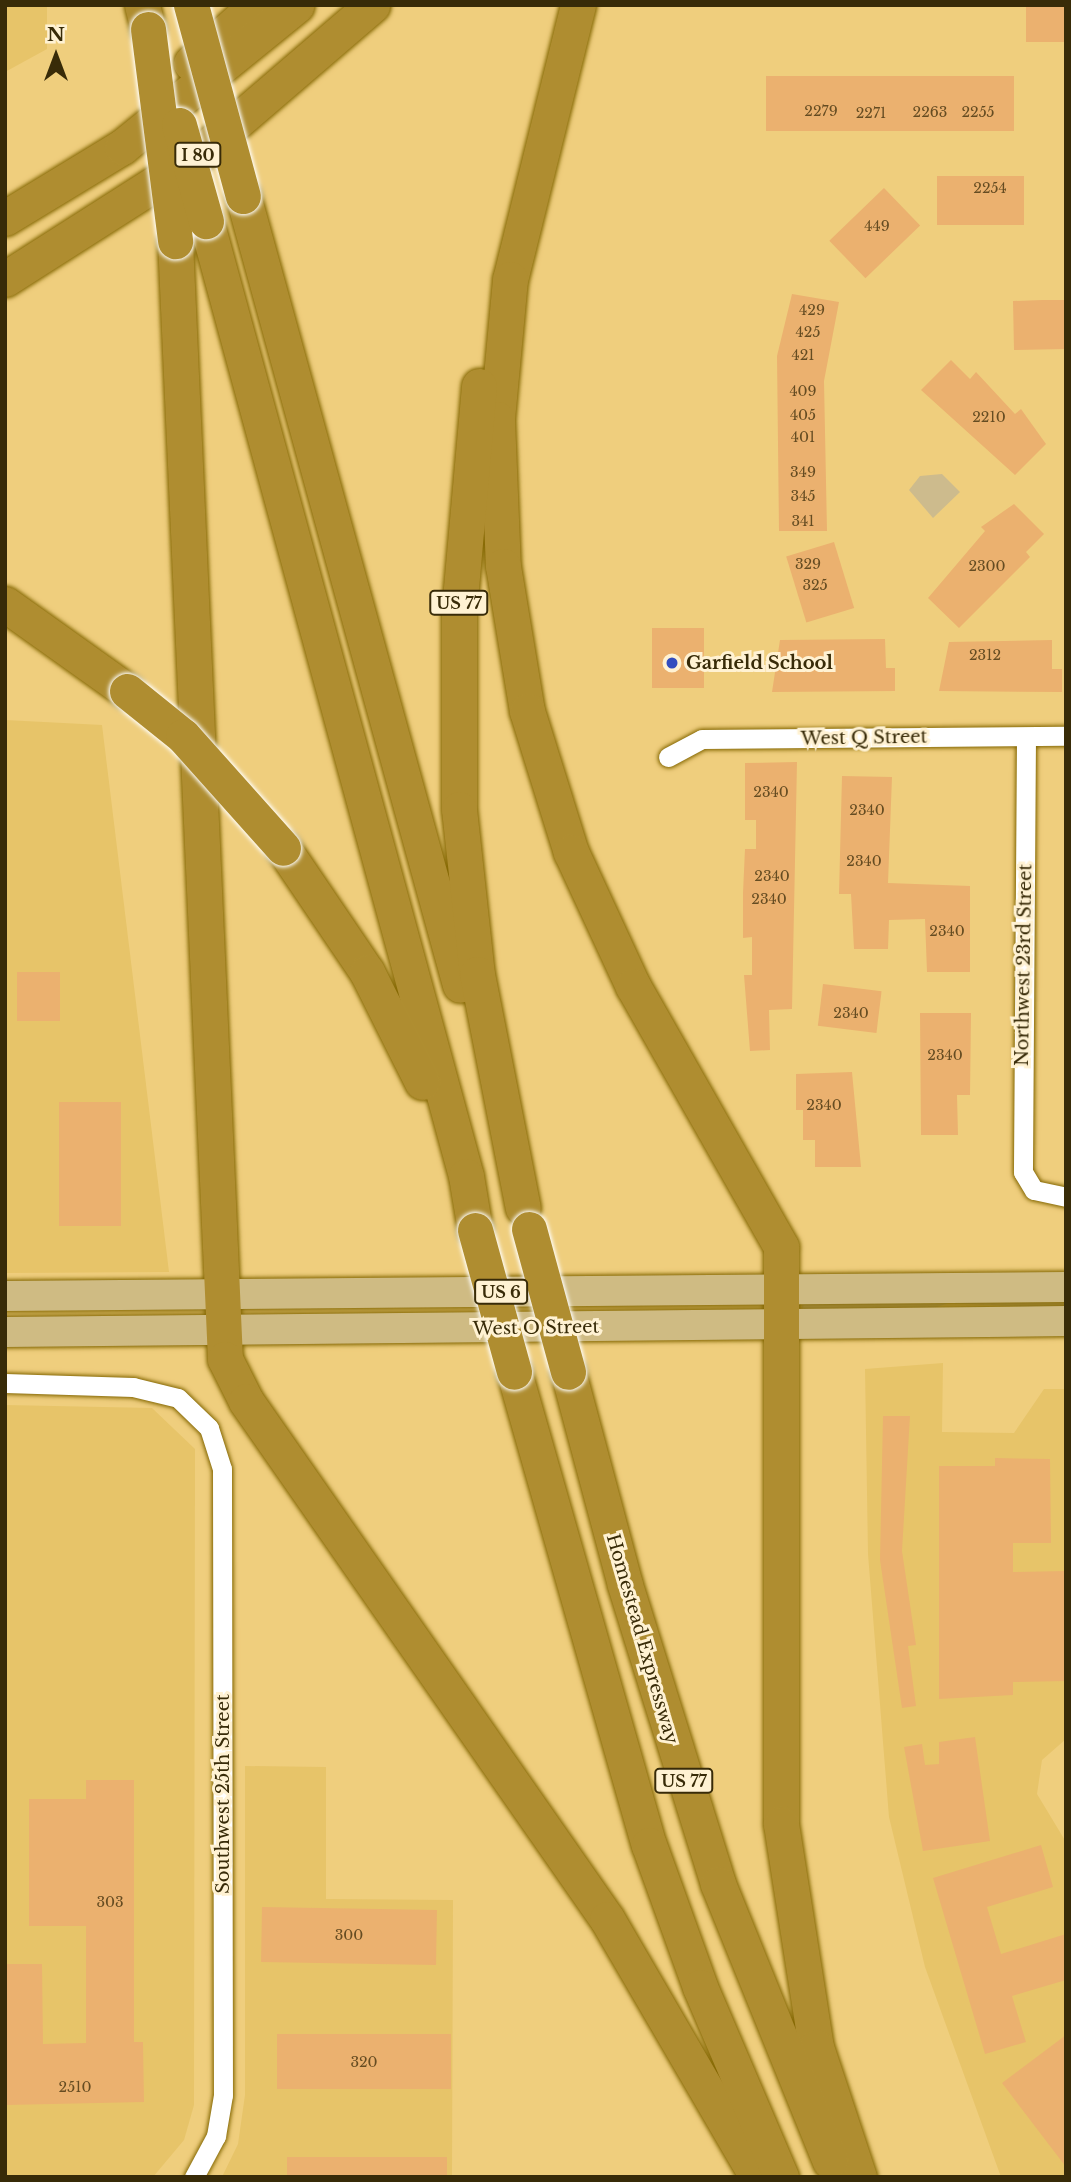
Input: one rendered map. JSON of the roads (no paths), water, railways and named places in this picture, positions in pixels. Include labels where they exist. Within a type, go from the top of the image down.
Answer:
[{"type":"highway","points":[[191,5],[526,1218]]},
{"type":"highway","points":[[5,202],[132,111],[256,5]]},
{"type":"highway","points":[[5,218],[121,147],[297,5]]},
{"type":"highway","name":"I 80","points":[[5,279],[185,166],[372,5]]},
{"type":"highway","points":[[577,5],[524,210],[502,349],[498,496],[512,636],[527,711],[571,852],[633,986],[774,1226],[781,1289],[780,1741],[786,1871],[816,2047],[859,2177]]},
{"type":"highway","name":"US 77","points":[[526,1218],[483,1012],[463,863],[458,612],[489,322],[528,151],[577,5]]},
{"type":"highway","points":[[145,17],[175,241],[225,1359],[246,1401],[607,1919],[757,2177]]},
{"type":"highway","name":"US 77","points":[[145,17],[206,221],[466,1176],[475,1230],[649,1845],[700,1987],[780,2177]]},
{"type":"highway","points":[[5,604],[127,691],[183,736],[283,848],[393,1017],[475,1230]]},
{"type":"highway","name":"Homestead Expressway","points":[[526,1218],[625,1585],[718,1884],[837,2177]]},
{"type":"main road","name":"West O Street","points":[[5,1296],[1066,1287]]},
{"type":"main road","name":"West O Street","points":[[5,1332],[1066,1321]]},
{"type":"street","name":"West Q Street","points":[[668,757],[702,739],[1066,736]]},
{"type":"street","name":"Northwest 23rd Street","points":[[1026,737],[1024,1177],[1034,1190],[1066,1197]]},
{"type":"street","name":"Southwest 25th Street","points":[[5,1383],[133,1387],[177,1398],[195,1411],[209,1429],[222,1469],[223,2095],[216,2136],[194,2177]]},
{"type":"place","name":"Garfield School","points":[[672,663]]}]
